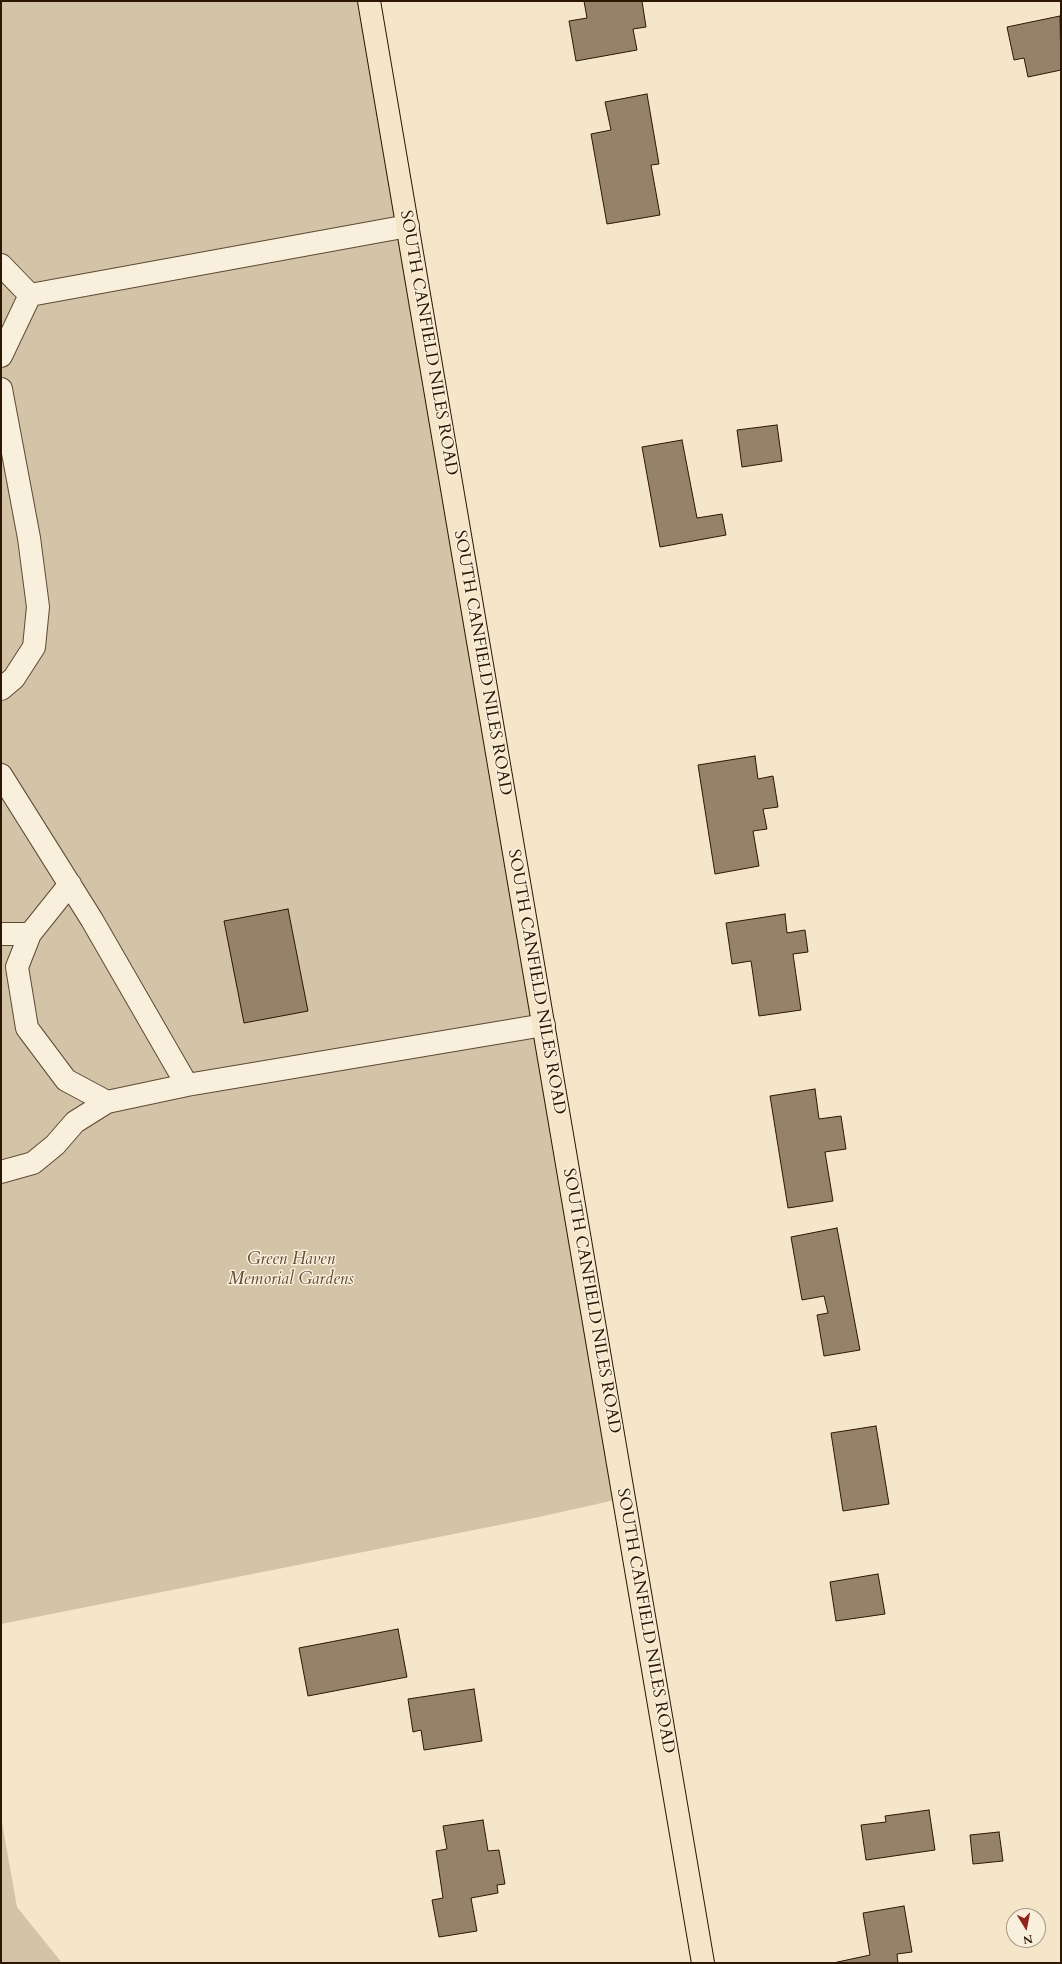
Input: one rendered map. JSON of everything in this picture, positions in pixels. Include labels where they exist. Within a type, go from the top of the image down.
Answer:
[{"type":"main road","name":"SOUTH CANFIELD NILES ROAD","points":[[369,1],[703,1963]]},
{"type":"lane","points":[[30,295],[408,226]]},
{"type":"lane","points":[[1,265],[30,295]]},
{"type":"lane","points":[[1,356],[30,295]]},
{"type":"lane","points":[[1,389],[29,538],[38,607],[34,647],[14,678],[1,689]]},
{"type":"lane","points":[[1,775],[92,920],[187,1085]]},
{"type":"lane","points":[[70,884],[30,934],[16,967],[27,1028],[66,1080],[107,1102]]},
{"type":"lane","points":[[1,934],[30,934]]},
{"type":"lane","points":[[1,1172],[33,1164],[55,1145],[75,1122],[107,1102],[187,1085],[544,1025]]},
{"type":"green space","name":"Green Haven Memorial Gardens","points":[[1,1],[369,1],[624,1498],[539,1517],[1,1624]]},
{"type":"green space","points":[[1,1817],[17,1907],[62,1963],[1,1963]]},
{"type":"building","points":[[584,1],[642,1],[646,27],[633,29],[637,50],[576,61],[569,21],[587,18]]},
{"type":"building","points":[[1060,16],[1061,70],[1028,77],[1024,58],[1014,60],[1007,27]]},
{"type":"building","points":[[647,94],[659,164],[651,165],[660,215],[607,224],[591,134],[611,130],[605,102]]},
{"type":"building","points":[[777,425],[782,461],[742,467],[737,430]]},
{"type":"building","points":[[682,440],[697,518],[722,514],[726,535],[660,547],[642,447]]},
{"type":"building","points":[[755,756],[758,779],[773,776],[778,807],[763,809],[767,829],[753,831],[759,866],[715,874],[698,765]]},
{"type":"building","points":[[288,909],[308,1011],[244,1023],[224,921]]},
{"type":"building","points":[[785,914],[787,933],[805,930],[808,952],[793,954],[801,1010],[759,1016],[751,961],[732,964],[726,923]]},
{"type":"building","points":[[815,1089],[819,1119],[841,1116],[846,1149],[825,1152],[833,1201],[788,1208],[770,1096]]},
{"type":"building","points":[[837,1228],[860,1350],[824,1356],[817,1315],[828,1313],[824,1296],[802,1300],[791,1237]]},
{"type":"building","points":[[876,1426],[889,1504],[843,1511],[831,1433]]},
{"type":"building","points":[[878,1574],[885,1614],[836,1621],[830,1582]]},
{"type":"building","points":[[398,1629],[407,1677],[308,1696],[299,1648]]},
{"type":"building","points":[[474,1689],[482,1741],[424,1750],[421,1730],[413,1732],[408,1699]]},
{"type":"building","points":[[929,1810],[935,1850],[866,1860],[861,1825],[886,1822],[885,1816]]},
{"type":"building","points":[[483,1820],[488,1851],[499,1850],[505,1884],[497,1885],[498,1893],[471,1898],[477,1931],[439,1937],[432,1900],[443,1898],[436,1851],[447,1849],[443,1826]]},
{"type":"building","points":[[999,1832],[1003,1861],[973,1864],[970,1835]]},
{"type":"building","points":[[904,1906],[912,1952],[897,1954],[898,1963],[833,1963],[870,1955],[863,1913]]}]
